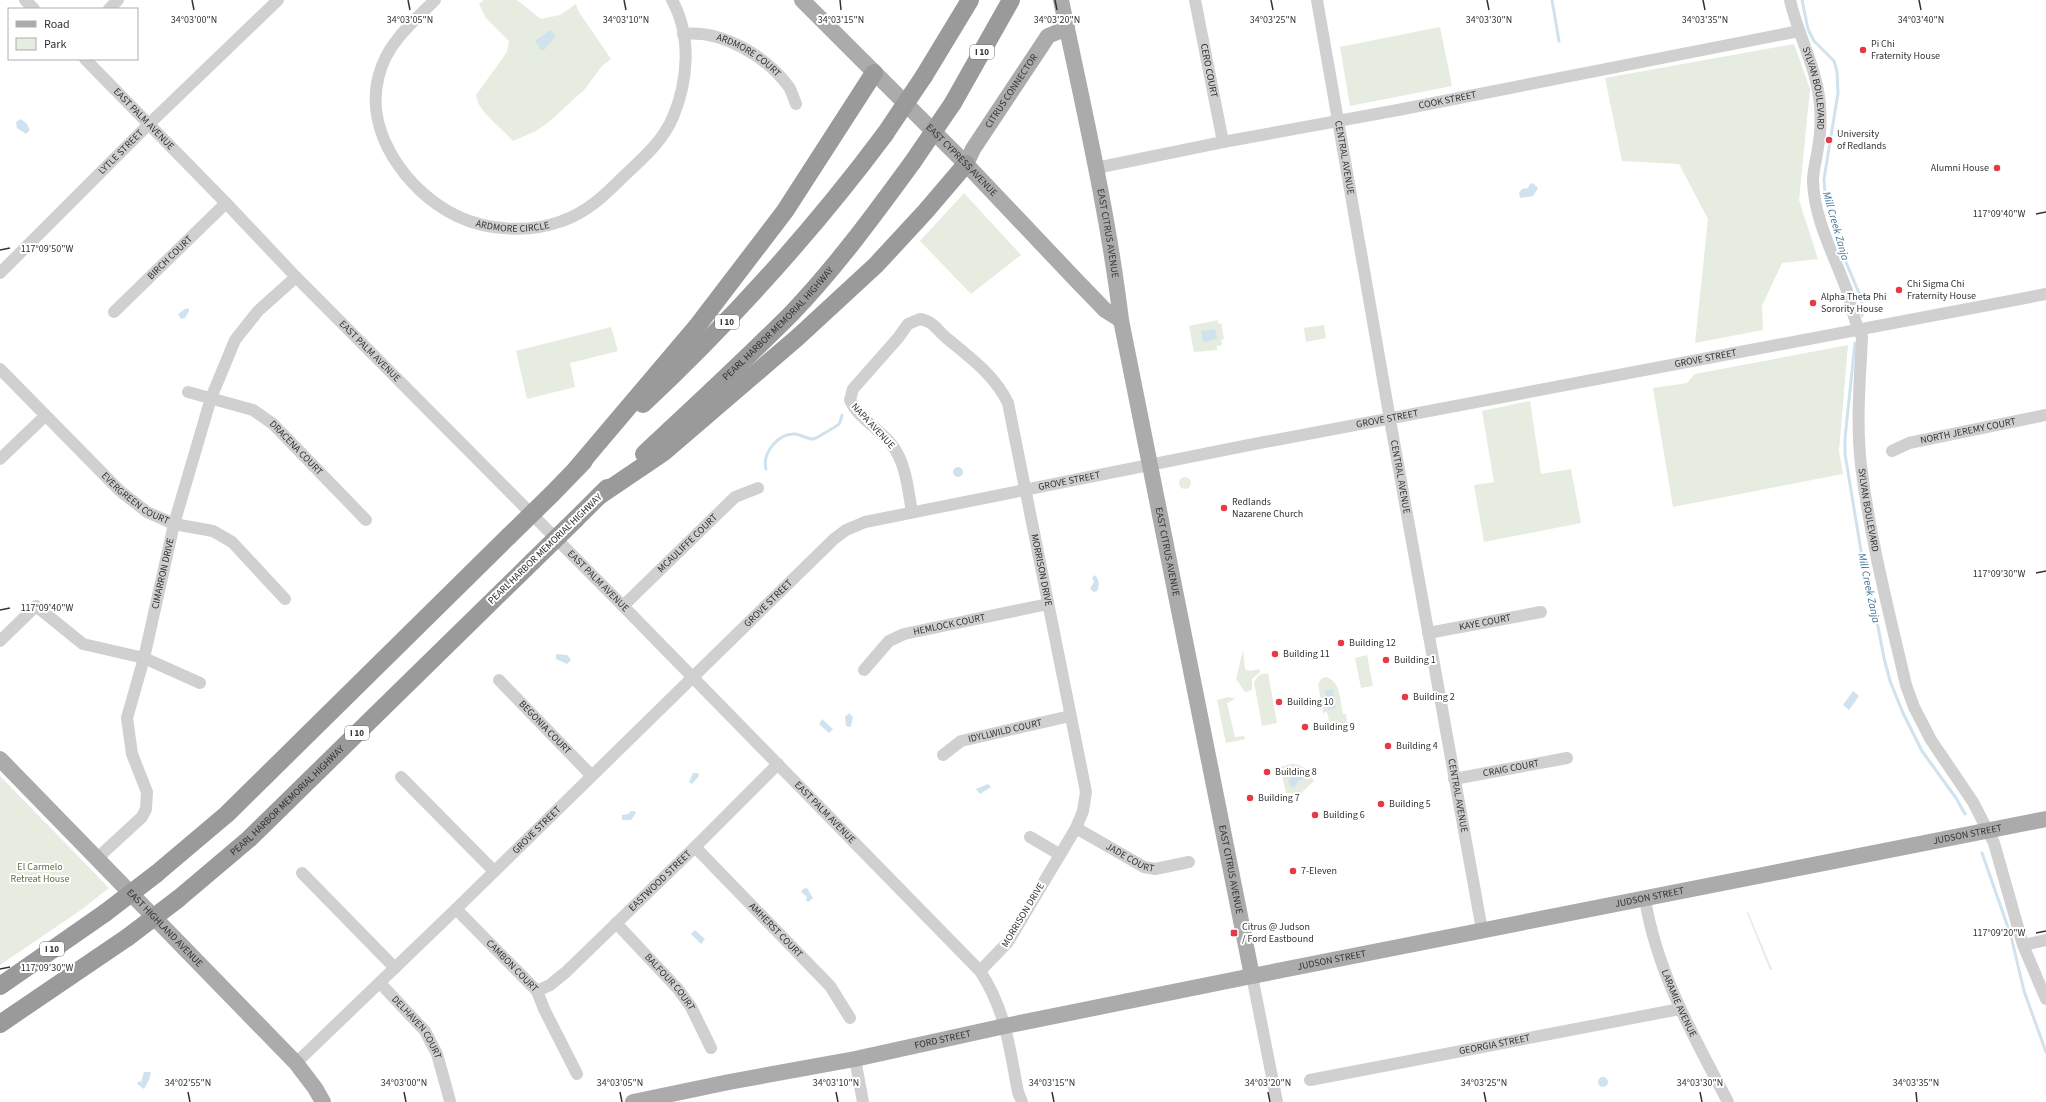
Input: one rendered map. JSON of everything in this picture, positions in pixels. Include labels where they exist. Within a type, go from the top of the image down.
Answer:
[{"type":"highway","name":"I 10","points":[[0,986],[104,913],[156,874],[227,814],[576,469],[704,347],[768,279],[842,192],[886,134],[924,76],[970,0]]},
{"type":"highway","name":"PEARL HARBOR MEMORIAL HIGHWAY","points":[[0,1024],[128,936],[178,899],[249,839],[599,496],[727,377],[791,313],[863,231],[912,163],[953,103],[1011,0]]},
{"type":"highway","points":[[576,469],[698,325],[785,211],[874,73]]},
{"type":"highway","points":[[599,496],[664,452],[798,337],[876,265],[966,164]]},
{"type":"main road","name":"EAST CYPRESS AVENUE","points":[[802,0],[966,164],[1105,310],[1121,320]]},
{"type":"main road","name":"EAST CITRUS AVENUE","points":[[1061,0],[1116,273],[1121,320],[1252,976]]},
{"type":"main road","name":"CITRUS CONNECTOR","points":[[966,164],[973,149],[1048,36],[1067,28]]},
{"type":"main road","name":"EAST HIGHLAND AVENUE","points":[[0,759],[296,1062],[315,1088],[323,1102]]},
{"type":"main road","name":"JUDSON STREET","points":[[1252,976],[2046,819]]},
{"type":"main road","name":"FORD STREET","points":[[633,1102],[729,1082],[855,1059],[1005,1026],[1252,976]]},
{"type":"street","points":[[25,0],[33,8]]},
{"type":"street","points":[[110,8],[118,0]]},
{"type":"street","name":"LYTLE STREET","points":[[0,274],[149,124],[278,0]]},
{"type":"street","name":"ARDMORE CIRCLE","points":[[435,0],[400,35],[385,58],[379,75],[376,96],[378,126],[386,146],[400,169],[424,192],[456,216],[495,228],[516,229],[536,228],[562,222],[576,216],[598,202],[644,158],[664,134],[678,105],[685,75],[686,60],[683,34],[672,0]]},
{"type":"street","name":"CERO COURT","points":[[1195,0],[1223,142]]},
{"type":"street","name":"CENTRAL AVENUE","points":[[1317,0],[1390,419],[1482,930]]},
{"type":"street","name":"SYLVAN BOULEVARD","points":[[1790,0],[1799,31],[1813,68],[1820,105],[1821,130],[1813,178],[1816,204],[1826,238],[1850,300],[1857,329],[1862,337],[1859,427],[1861,464],[1871,528],[1906,685],[1914,707],[1930,740],[1973,802],[1994,843],[2023,945],[2046,999]]},
{"type":"street","name":"COOK STREET","points":[[1096,168],[1223,142],[1339,121],[1799,31]]},
{"type":"street","name":"ARDMORE COURT","points":[[683,34],[692,33],[719,38],[749,52],[775,71],[790,88],[796,104]]},
{"type":"street","name":"EAST PALM AVENUE","points":[[86,60],[296,277],[778,764],[980,971],[996,998],[1005,1026],[1018,1092],[1022,1102]]},
{"type":"street","name":"BIRCH COURT","points":[[114,312],[226,203]]},
{"type":"street","name":"CIMARRON DRIVE","points":[[98,859],[142,817],[146,810],[147,792],[132,754],[127,718],[144,658],[174,524],[211,398],[236,340],[258,311],[296,277]]},
{"type":"street","name":"GROVE STREET","points":[[296,1062],[380,983],[834,539],[846,530],[865,522],[1026,489],[2046,294]]},
{"type":"street","name":"MORRISON DRIVE","points":[[920,319],[932,322],[948,339],[987,372],[999,387],[1008,403],[1086,792],[1083,811],[1076,828],[1059,854],[1008,942],[980,971]]},
{"type":"street","name":"NAPA AVENUE","points":[[912,512],[899,455],[892,444],[856,410],[850,400],[852,389],[898,338],[908,324],[920,319]]},
{"type":"street","name":"EVERGREEN COURT","points":[[0,369],[120,491],[147,512],[174,524],[213,530],[232,542],[285,599]]},
{"type":"street","points":[[188,392],[211,398]]},
{"type":"street","name":"DRACENA COURT","points":[[211,398],[253,410],[273,424],[366,520]]},
{"type":"street","name":"NORTH JEREMY COURT","points":[[1892,451],[1909,443],[2046,415]]},
{"type":"street","points":[[0,459],[45,416]]},
{"type":"street","name":"MCAULIFFE COURT","points":[[622,606],[736,497],[758,488]]},
{"type":"street","name":"HEMLOCK COURT","points":[[864,670],[889,641],[904,634],[1048,604]]},
{"type":"street","points":[[0,641],[36,606],[83,644],[144,658],[200,683]]},
{"type":"street","name":"KAYE COURT","points":[[1428,633],[1541,612]]},
{"type":"street","name":"BEGONIA COURT","points":[[499,680],[591,775]]},
{"type":"street","name":"IDYLLWILD COURT","points":[[943,755],[961,741],[1070,716]]},
{"type":"street","name":"CRAIG COURT","points":[[1454,779],[1567,758]]},
{"type":"street","name":"EASTWOOD STREET","points":[[537,991],[550,985],[566,972],[778,764]]},
{"type":"street","points":[[401,777],[494,871]]},
{"type":"street","name":"JADE COURT","points":[[1076,828],[1144,867],[1155,869],[1189,862]]},
{"type":"street","points":[[1030,836],[1059,854]]},
{"type":"street","name":"AMHERST COURT","points":[[695,847],[830,986],[850,1018]]},
{"type":"street","points":[[302,873],[395,968]]},
{"type":"street","name":"LARAMIE AVENUE","points":[[1645,899],[1655,947],[1680,1009],[1728,1102]]},
{"type":"street","name":"CAMBON COURT","points":[[456,909],[537,991],[544,1009],[577,1074]]},
{"type":"street","name":"BALFOUR COURT","points":[[616,924],[678,989],[691,1008],[711,1048]]},
{"type":"street","points":[[2023,945],[2046,940]]},
{"type":"street","name":"EAST CITRUS AVENUE","points":[[1252,976],[1277,1102]]},
{"type":"street","name":"DELHAVEN COURT","points":[[380,983],[424,1031],[437,1054],[450,1101]]},
{"type":"street","name":"GEORGIA STREET","points":[[1310,1080],[1680,1009]]},
{"type":"street","points":[[855,1059],[864,1102]]},
{"type":"green space","points":[[484,0],[517,0],[541,19],[560,15],[576,4],[579,12],[611,59],[602,66],[585,89],[550,121],[536,131],[513,141],[485,113],[477,101],[476,95],[507,52],[509,41],[486,18],[479,4]]},
{"type":"green space","points":[[1440,27],[1452,86],[1350,106],[1340,47]]},
{"type":"green space","points":[[1794,44],[1810,89],[1799,200],[1818,259],[1782,263],[1762,306],[1763,330],[1695,343],[1708,219],[1679,164],[1622,161],[1605,78]]},
{"type":"green space","points":[[964,193],[1021,255],[971,294],[920,241]]},
{"type":"green space","points":[[1218,320],[1218,324],[1221,323],[1224,339],[1221,340],[1222,345],[1217,346],[1217,350],[1194,352],[1189,326]]},
{"type":"green space","points":[[1324,325],[1326,338],[1306,342],[1304,328]]},
{"type":"green space","points":[[611,327],[618,351],[570,363],[575,387],[527,399],[516,351]]},
{"type":"green space","points":[[1848,345],[1839,451],[1843,474],[1673,507],[1653,388],[1687,383],[1695,374]]},
{"type":"green space","points":[[1530,401],[1541,474],[1571,469],[1581,523],[1484,542],[1474,485],[1494,482],[1482,411]]},
{"type":"green space","points":[[1183,477],[1187,477],[1191,483],[1187,489],[1183,489],[1179,485],[1179,481]]},
{"type":"green space","points":[[1243,650],[1245,669],[1250,671],[1259,669],[1260,672],[1252,679],[1252,690],[1245,692],[1236,679]]},
{"type":"green space","points":[[1367,655],[1373,686],[1361,688],[1355,658]]},
{"type":"green space","points":[[1268,673],[1277,723],[1262,726],[1254,682],[1259,675]]},
{"type":"green space","points":[[1326,677],[1331,679],[1337,687],[1343,714],[1346,714],[1348,727],[1331,730],[1327,712],[1323,713],[1318,684],[1322,678]]},
{"type":"green space","points":[[1229,697],[1235,699],[1227,703],[1235,737],[1244,736],[1245,739],[1226,743],[1217,700]]},
{"type":"green space","points":[[1290,764],[1299,765],[1305,768],[1314,781],[1300,794],[1286,793],[1280,767]]},
{"type":"green space","name":"El Carmelo Retreat House","points":[[0,776],[109,888],[81,910],[0,965]]},
{"type":"green space","points":[[1748,912],[1772,969],[1770,970],[1747,913]]},
{"type":"water","points":[[550,30],[556,36],[544,50],[541,50],[535,41]]},
{"type":"water","points":[[21,119],[27,124],[30,130],[26,134],[17,128],[16,122]]},
{"type":"water","points":[[1533,183],[1538,188],[1533,196],[1520,198],[1519,193],[1522,189],[1528,188],[1530,184]]},
{"type":"water","points":[[188,308],[189,311],[185,318],[181,319],[178,314]]},
{"type":"water","points":[[1215,329],[1217,339],[1203,342],[1201,331]]},
{"type":"water","points":[[956,467],[960,467],[962,468],[962,476],[956,477],[953,474],[953,470]]},
{"type":"water","points":[[1095,575],[1099,585],[1097,591],[1094,592],[1090,589],[1094,582],[1092,578]]},
{"type":"water","points":[[556,654],[567,655],[571,660],[567,664],[556,659]]},
{"type":"water","points":[[1333,689],[1336,708],[1328,710],[1325,690]]},
{"type":"water","points":[[1853,691],[1859,696],[1849,710],[1843,705]]},
{"type":"water","points":[[849,713],[853,717],[851,726],[849,727],[846,726],[845,717]]},
{"type":"water","points":[[822,719],[833,729],[829,733],[819,724]]},
{"type":"water","points":[[1296,772],[1303,776],[1295,787],[1290,786],[1288,781]]},
{"type":"water","points":[[693,773],[698,773],[699,776],[692,784],[689,782]]},
{"type":"water","points":[[988,784],[991,787],[980,794],[976,789]]},
{"type":"water","points":[[631,811],[636,813],[631,820],[622,820],[622,815],[628,814]]},
{"type":"water","points":[[807,888],[813,898],[808,902],[806,900],[807,897],[801,892],[803,889]]},
{"type":"water","points":[[695,930],[705,939],[701,944],[691,934]]},
{"type":"water","points":[[144,1072],[151,1072],[144,1089],[137,1084],[139,1081],[141,1082]]},
{"type":"water","points":[[1601,1077],[1605,1077],[1608,1082],[1605,1087],[1601,1087],[1598,1084],[1598,1080]]},
{"type":"waterway","points":[[1552,0],[1559,41]]},
{"type":"waterway","name":"Mill Creek Zanja","points":[[1802,0],[1808,29],[1814,41],[1834,61],[1837,71],[1838,93],[1824,179],[1825,194],[1842,253],[1862,300],[1862,316]]},
{"type":"waterway","name":"Mill Creek Zanja","points":[[1855,343],[1845,438],[1845,454],[1866,581],[1874,606],[1890,681],[1903,713],[1922,751],[1956,798],[1965,814]]},
{"type":"waterway","points":[[766,469],[766,457],[777,440],[795,434],[814,439],[839,424],[842,415]]},
{"type":"waterway","name":"Mill Creek Zanja","points":[[1982,853],[2011,936],[2024,991],[2046,1052]]},
{"type":"place","name":"Pi Chi Fraternity House","points":[[1863,50]]},
{"type":"place","name":"University of Redlands","points":[[1829,140]]},
{"type":"place","name":"Alumni House","points":[[1997,168]]},
{"type":"place","name":"Chi Sigma Chi Fraternity House","points":[[1899,290]]},
{"type":"place","name":"Alpha Theta Phi Sorority House","points":[[1813,303]]},
{"type":"place","name":"Redlands Nazarene Church","points":[[1224,508]]},
{"type":"place","name":"Building 12","points":[[1341,643]]},
{"type":"place","name":"Building 11","points":[[1275,654]]},
{"type":"place","name":"Building 1","points":[[1386,660]]},
{"type":"place","name":"Building 2","points":[[1405,697]]},
{"type":"place","name":"Building 10","points":[[1279,702]]},
{"type":"place","name":"Building 9","points":[[1305,727]]},
{"type":"place","name":"Building 4","points":[[1388,746]]},
{"type":"place","name":"Building 8","points":[[1267,772]]},
{"type":"place","name":"Building 7","points":[[1250,798]]},
{"type":"place","name":"Building 5","points":[[1381,804]]},
{"type":"place","name":"Building 6","points":[[1315,815]]},
{"type":"place","name":"7-Eleven","points":[[1293,871]]},
{"type":"place","name":"Citrus @ Judson / Ford Eastbound","points":[[1234,933]]}]
